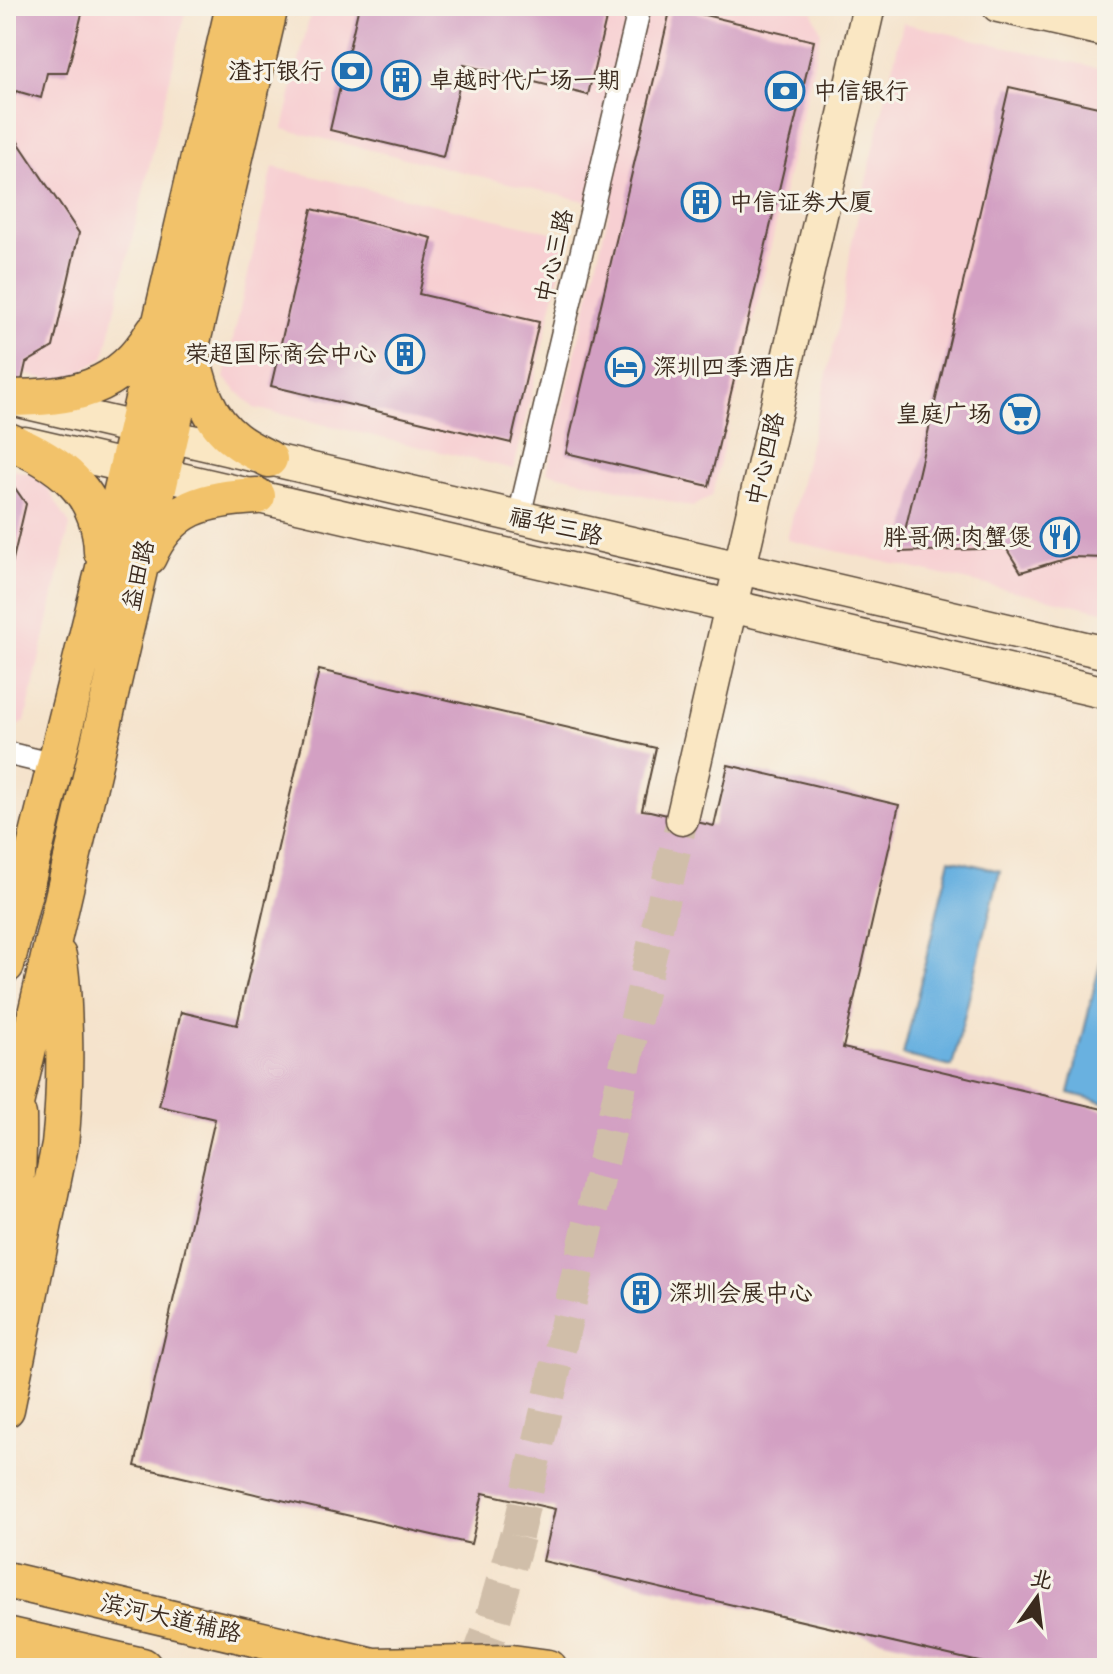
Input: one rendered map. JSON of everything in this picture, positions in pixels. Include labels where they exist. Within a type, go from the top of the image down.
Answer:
[{"type":"highway","points":[[6,1637],[142,1668]]},
{"type":"main road","name":"益田路","points":[[6,965],[103,572],[144,470],[153,432],[161,319],[234,6]]},
{"type":"main road","name":"益田路","points":[[153,432],[190,350],[270,6]]},
{"type":"main road","points":[[6,398],[48,398],[105,381],[143,351],[161,319]]},
{"type":"main road","points":[[190,350],[203,398],[216,421],[236,441],[269,459]]},
{"type":"main road","points":[[6,439],[53,463],[74,481],[92,505],[102,535],[103,572]]},
{"type":"main road","name":"益田路","points":[[6,1143],[136,584],[144,470]]},
{"type":"main road","points":[[136,584],[166,527],[185,511],[225,498],[257,496]]},
{"type":"main road","points":[[6,1409],[63,1120],[63,984],[54,935]]},
{"type":"main road","points":[[9,1243],[19,1162],[17,1094]]},
{"type":"main road","points":[[6,1553],[27,1572],[59,1593]]},
{"type":"main road","name":"滨河大道辅路","points":[[6,1580],[378,1667],[512,1663],[549,1668]]},
{"type":"street","name":"中心三路","points":[[519,517],[640,6]]},
{"type":"street","name":"中心四路","points":[[682,819],[869,6]]},
{"type":"street","points":[[998,6],[1107,31]]},
{"type":"street","name":"福华三路","points":[[6,398],[1107,653]]},
{"type":"street","name":"福华三路","points":[[6,439],[1107,693]]},
{"type":"street","points":[[6,753],[56,765]]},
{"type":"shaded area","points":[[6,6],[187,6],[104,358],[63,383],[6,369]]},
{"type":"shaded area","points":[[312,6],[787,6],[813,12],[821,33],[712,496],[692,507],[547,472],[610,207],[283,129]]},
{"type":"shaded area","points":[[903,23],[1107,70],[1107,612],[787,540],[843,307],[851,246]]},
{"type":"shaded area","points":[[273,167],[568,236],[514,469],[254,408],[224,378]]},
{"type":"shaded area","points":[[6,468],[40,476],[70,525],[25,722],[6,732]]},
{"type":"water","points":[[950,859],[1000,871],[952,1067],[903,1055]]},
{"type":"water","points":[[1107,935],[1107,1103],[1069,1093]]},
{"type":"building","points":[[6,6],[84,6],[67,73],[47,73],[41,98],[16,91],[6,110]]},
{"type":"building","name":"卓越时代广场一期","points":[[359,6],[609,6],[588,95],[464,65],[443,157],[330,130]]},
{"type":"building","name":"中信证券大厦","points":[[671,7],[814,41],[709,486],[566,453]]},
{"type":"building","name":"皇庭广场","points":[[1009,87],[1107,109],[1107,558],[1071,557],[1021,572],[1006,548],[900,552]]},
{"type":"building","points":[[6,124],[79,233],[53,347],[26,363],[7,447]]},
{"type":"building","name":"荣超国际商会中心","points":[[312,209],[432,238],[419,294],[539,322],[511,443],[271,386]]},
{"type":"building","points":[[6,475],[26,504],[7,585],[6,585]]},
{"type":"building","name":"深圳会展中心","points":[[319,670],[656,748],[642,810],[714,826],[728,765],[899,805],[843,1048],[1107,1110],[1107,1668],[1005,1668],[543,1561],[555,1509],[483,1493],[471,1544],[135,1466],[215,1119],[159,1106],[181,1012],[237,1025]]},
{"type":"tunnel","points":[[517,1536],[682,819]]},
{"type":"tunnel","points":[[476,1668],[517,1536]]},
{"type":"place","name":"渣打银行","points":[[352,71]]},
{"type":"place","name":"卓越时代广场一期","points":[[401,80]]},
{"type":"place","name":"中信银行","points":[[785,91]]},
{"type":"place","name":"中信证券大厦","points":[[701,202]]},
{"type":"place","name":"荣超国际商会中心","points":[[405,354]]},
{"type":"place","name":"深圳四季酒店","points":[[625,367]]},
{"type":"place","name":"皇庭广场","points":[[1020,414]]},
{"type":"place","name":"胖哥俩·肉蟹煲","points":[[1060,537]]},
{"type":"place","name":"深圳会展中心","points":[[641,1293]]}]
